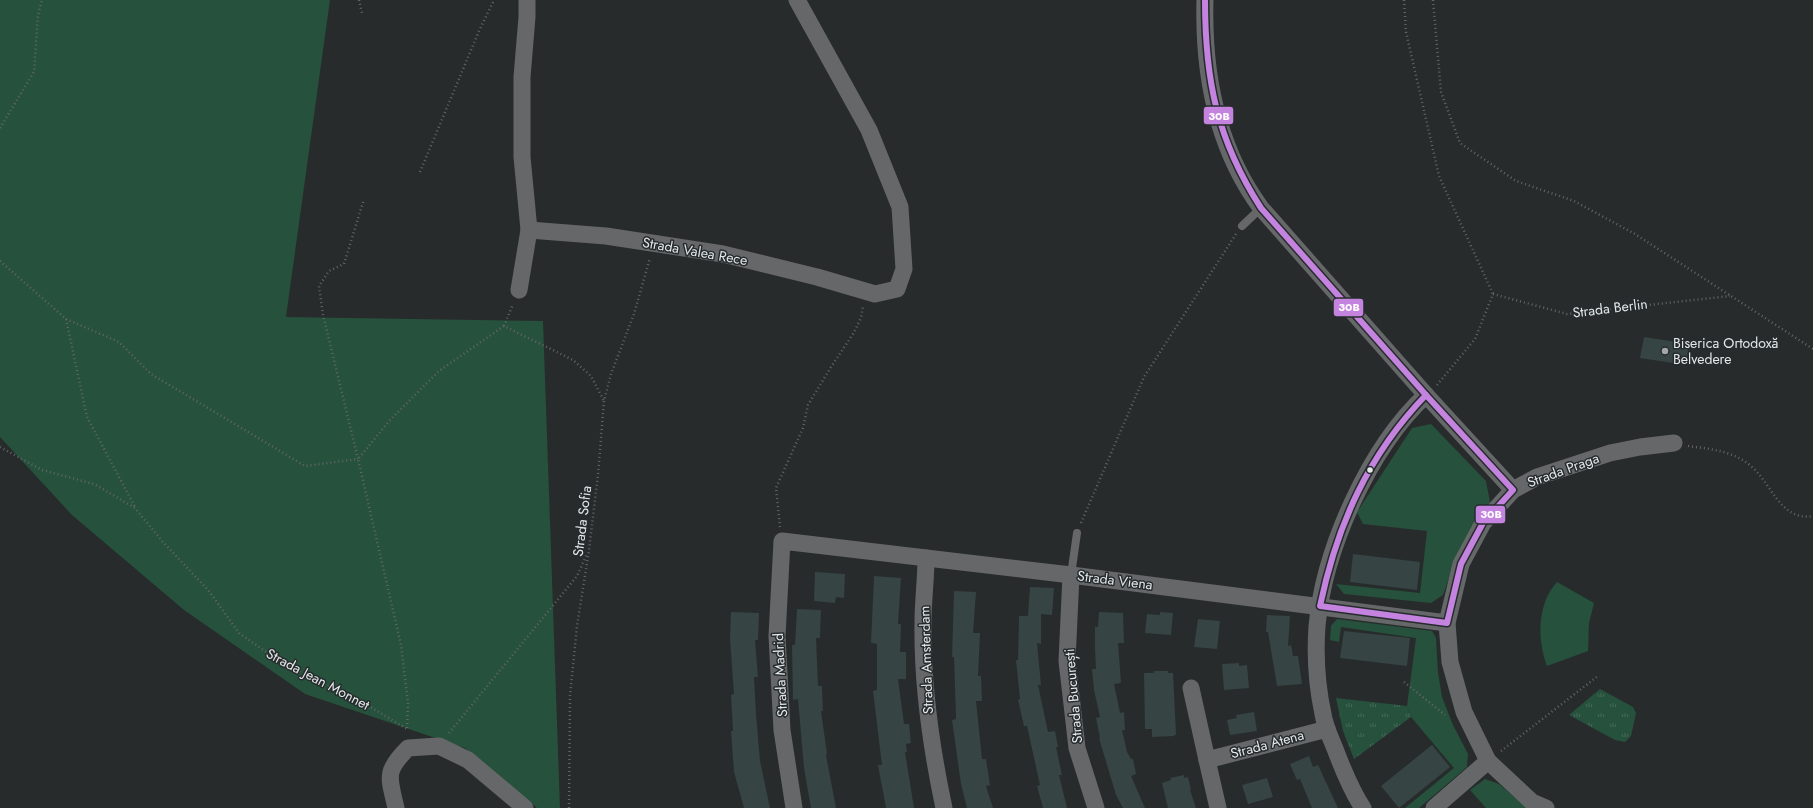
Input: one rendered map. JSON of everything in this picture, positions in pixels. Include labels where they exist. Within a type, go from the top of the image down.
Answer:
[{"type":"street","points":[[519,290],[529,230],[522,157],[522,77],[527,0]]},
{"type":"street","name":"Strada Valea Rece","points":[[529,230],[606,236],[723,254],[817,277],[876,294],[897,289],[904,269],[900,207],[869,130],[798,0]]},
{"type":"street","points":[[1205,0],[1204,32],[1215,110],[1232,162],[1246,188],[1261,208],[1426,395],[1513,490]]},
{"type":"street","points":[[1363,808],[1345,773],[1322,714],[1316,651],[1317,627],[1322,592],[1340,529],[1361,484],[1382,448],[1416,404],[1426,395]]},
{"type":"street","name":"Strada Praga","points":[[1546,808],[1532,802],[1488,761],[1464,712],[1450,662],[1447,623],[1461,564],[1483,523],[1513,490],[1537,477],[1610,453],[1640,446],[1674,443]]},
{"type":"street","name":"Strada Viena","points":[[782,541],[1071,575],[1447,623]]},
{"type":"street","name":"Strada Madrid","points":[[782,541],[777,636],[782,730],[794,808]]},
{"type":"street","name":"Strada Amsterdam","points":[[926,558],[923,622],[925,695],[936,770],[944,808]]},
{"type":"street","name":"Strada București","points":[[1071,575],[1067,661],[1077,748],[1096,808]]},
{"type":"street","points":[[1191,688],[1218,808]]},
{"type":"street","name":"Strada Atena","points":[[1207,760],[1327,729]]},
{"type":"street","points":[[396,808],[389,777],[395,761],[408,748],[439,746],[468,760],[526,808]]},
{"type":"street","points":[[1434,808],[1488,761]]},
{"type":"lane","points":[[1242,226],[1261,208]]},
{"type":"lane","name":"Strada București","points":[[1071,575],[1077,533]]},
{"type":"path","points":[[0,128],[34,72],[38,15],[42,0]]},
{"type":"path","points":[[359,0],[362,13]]},
{"type":"path","points":[[420,172],[479,31],[494,0]]},
{"type":"path","points":[[1404,0],[1406,32],[1439,176],[1493,294],[1475,339],[1436,387],[1426,395]]},
{"type":"path","points":[[1433,0],[1441,92],[1460,143],[1516,182],[1574,201],[1635,234],[1813,349]]},
{"type":"path","points":[[364,199],[344,264],[329,271],[319,286],[323,315],[401,645],[408,703],[408,748]]},
{"type":"path","points":[[1077,533],[1144,378],[1242,226]]},
{"type":"path","name":"Strada Sofia","points":[[569,808],[570,696],[577,626],[589,550],[598,475],[604,401],[611,374],[634,314],[655,243]]},
{"type":"path","points":[[0,261],[66,319],[119,342],[151,374],[305,466],[358,459],[390,420],[439,371],[504,326],[519,290]]},
{"type":"path","points":[[782,541],[776,488],[803,428],[808,405],[830,367],[853,334],[861,318],[861,290]]},
{"type":"path","name":"Strada Berlin","points":[[1493,294],[1568,314],[1730,296]]},
{"type":"path","points":[[66,319],[87,417],[135,508]]},
{"type":"path","points":[[504,326],[573,360],[591,376],[604,401]]},
{"type":"path","points":[[1674,443],[1725,452],[1752,467],[1777,501],[1794,514],[1804,518],[1813,516]]},
{"type":"path","name":"Strada Jean Monnet","points":[[0,447],[42,470],[94,484],[135,508],[162,541],[209,591],[239,633],[278,660],[313,679],[358,699],[407,728]]},
{"type":"path","points":[[439,746],[577,576],[589,550]]},
{"type":"path","points":[[1488,761],[1598,676]]},
{"type":"path","points":[[1404,682],[1445,715]]},
{"type":"green space","points":[[0,0],[330,0],[286,317],[543,321],[560,808],[537,808],[465,748],[305,694],[184,610],[72,515],[0,437]]},
{"type":"green space","points":[[1431,424],[1486,481],[1490,502],[1459,550],[1443,595],[1431,603],[1344,594],[1336,584],[1420,593],[1427,531],[1363,524],[1357,512],[1412,428]]},
{"type":"green space","points":[[1557,582],[1594,603],[1589,623],[1588,651],[1547,666],[1540,633],[1542,611],[1550,591]]},
{"type":"green space","points":[[1337,619],[1432,631],[1436,638],[1438,672],[1442,697],[1453,725],[1468,754],[1467,767],[1419,808],[1405,808],[1454,768],[1411,717],[1407,706],[1416,638],[1341,627],[1339,642],[1330,640],[1331,626]]},
{"type":"green space","points":[[1600,689],[1633,707],[1636,713],[1631,736],[1625,742],[1615,740],[1569,715]]},
{"type":"green space","points":[[1336,698],[1407,706],[1411,717],[1354,759],[1343,731]]},
{"type":"green space","points":[[1485,779],[1499,784],[1527,808],[1486,808],[1470,790]]},
{"type":"building","name":"Biserica Ortodoxă Belvedere","points":[[1644,337],[1689,344],[1686,365],[1640,358]]},
{"type":"building","points":[[1353,554],[1420,562],[1417,590],[1350,582]]},
{"type":"building","points":[[815,572],[845,574],[844,598],[836,597],[835,603],[814,601]]},
{"type":"building","points":[[874,576],[901,578],[898,624],[901,624],[900,652],[906,652],[906,679],[898,679],[904,724],[909,724],[911,743],[906,744],[907,752],[905,752],[914,808],[886,808],[878,765],[882,765],[873,691],[877,690],[877,644],[871,643]]},
{"type":"building","points":[[1030,587],[1054,588],[1052,615],[1041,614],[1041,644],[1037,643],[1041,685],[1038,685],[1048,732],[1055,731],[1058,747],[1056,747],[1062,775],[1059,775],[1067,808],[1043,808],[1037,786],[1040,785],[1027,726],[1024,726],[1018,700],[1020,699],[1016,660],[1018,660],[1019,616],[1028,616]]},
{"type":"building","points":[[954,591],[976,592],[973,633],[980,633],[978,676],[981,676],[982,701],[976,701],[982,759],[986,759],[990,785],[986,786],[993,808],[967,808],[961,784],[952,720],[956,719],[954,657],[952,657]]},
{"type":"building","points":[[797,609],[821,610],[820,638],[816,638],[818,686],[822,686],[823,711],[821,711],[826,755],[836,808],[811,808],[804,768],[798,699],[793,700],[792,645],[795,645]]},
{"type":"building","points":[[731,612],[759,613],[758,640],[755,640],[758,677],[754,677],[756,714],[760,761],[770,808],[744,808],[734,772],[731,731],[733,731],[731,695],[734,694],[730,639]]},
{"type":"building","points":[[1099,612],[1123,613],[1124,643],[1118,643],[1121,683],[1114,684],[1120,713],[1124,712],[1125,730],[1122,730],[1127,752],[1131,759],[1133,759],[1136,774],[1131,776],[1145,808],[1123,808],[1116,795],[1099,738],[1096,718],[1100,717],[1094,690],[1092,669],[1096,669],[1095,627],[1098,627]]},
{"type":"building","points":[[1160,612],[1173,613],[1171,635],[1145,633],[1147,614],[1160,615]]},
{"type":"building","points":[[1267,615],[1290,616],[1288,646],[1291,645],[1293,656],[1298,656],[1302,684],[1277,686],[1268,632],[1266,632]]},
{"type":"building","points":[[1198,619],[1220,621],[1217,649],[1194,647]]},
{"type":"building","points":[[1344,631],[1410,638],[1407,666],[1340,658]]},
{"type":"building","points":[[1239,663],[1239,666],[1247,665],[1249,688],[1224,690],[1222,664]]},
{"type":"building","points":[[1154,671],[1168,671],[1168,673],[1173,673],[1176,735],[1174,736],[1152,737],[1152,729],[1145,729],[1144,673],[1154,673]]},
{"type":"building","points":[[1254,712],[1257,731],[1230,735],[1227,720],[1237,718],[1236,715]]},
{"type":"building","points":[[1432,745],[1450,767],[1399,808],[1381,786]]},
{"type":"building","points":[[1309,756],[1313,767],[1318,765],[1338,808],[1312,808],[1300,779],[1297,780],[1290,764]]},
{"type":"building","points":[[1184,775],[1184,778],[1188,777],[1190,790],[1196,808],[1168,808],[1162,783],[1171,780],[1170,778]]},
{"type":"building","points":[[1267,778],[1273,797],[1248,804],[1242,785]]},
{"type":"transit line","name":"30B","points":[[1205,0],[1208,57],[1216,108],[1224,133],[1246,183],[1261,208],[1426,395]]},
{"type":"transit line","name":"30B","points":[[1426,395],[1513,490],[1483,523],[1461,564],[1447,623],[1320,606],[1327,576],[1346,519],[1371,467],[1405,418],[1426,395]]},
{"type":"place","name":"Biserica Ortodoxă Belvedere","points":[[1665,351]]}]
